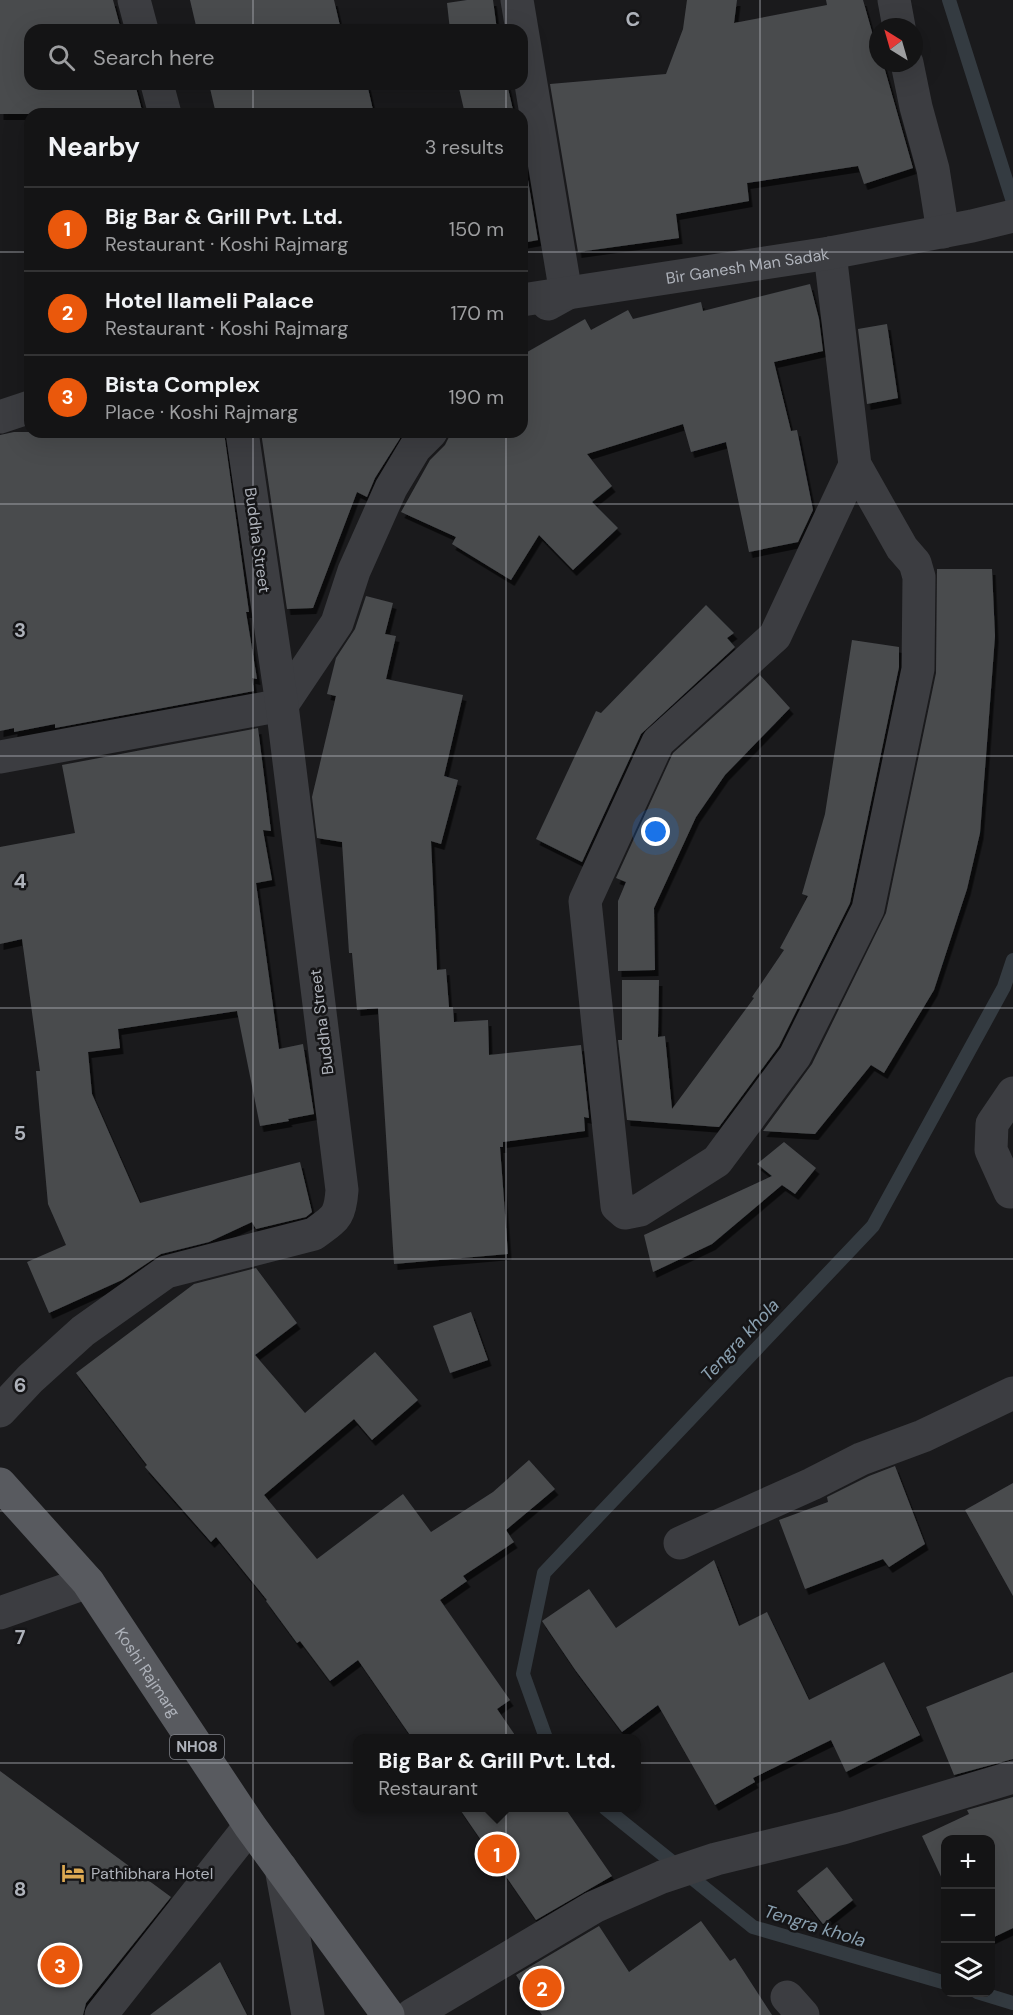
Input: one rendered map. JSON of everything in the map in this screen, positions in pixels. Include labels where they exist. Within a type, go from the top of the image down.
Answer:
[{"type":"main road","name":"Koshi Rajmarg","points":[[0,1484],[88,1582],[250,1826],[388,2015]]},
{"type":"street","points":[[134,0],[140,24]]},
{"type":"street","points":[[517,0],[521,24]]},
{"type":"street","points":[[894,0],[897,18]]},
{"type":"street","points":[[528,66],[566,294],[528,316]]},
{"type":"street","points":[[909,72],[933,170],[957,229]]},
{"type":"street","points":[[159,90],[163,108]]},
{"type":"street","name":"Bir Ganesh Man Sadak","points":[[528,299],[830,253],[1013,216]]},
{"type":"street","points":[[830,253],[855,465],[902,548],[915,563],[919,578],[918,669],[867,909],[795,1056],[717,1161],[640,1210],[625,1213],[617,1206],[585,901],[658,742],[775,636],[855,465]]},
{"type":"street","points":[[0,417],[24,409]]},
{"type":"street","name":"Buddha Street","points":[[0,1411],[30,1379],[82,1331],[166,1272],[314,1234],[331,1222],[340,1210],[342,1190],[282,705],[243,438]]},
{"type":"street","points":[[0,757],[282,705],[337,622],[354,571],[391,488],[415,448],[425,438]]},
{"type":"street","points":[[1012,1193],[991,1150],[992,1124],[1013,1093]]},
{"type":"street","points":[[680,1543],[801,1489],[861,1459],[923,1436],[1013,1393]]},
{"type":"street","points":[[0,1613],[88,1582]]},
{"type":"street","points":[[412,2015],[594,1907],[662,1877],[716,1859],[843,1828],[1013,1777]]},
{"type":"street","points":[[101,2015],[250,1826]]},
{"type":"street","points":[[281,1868],[308,2015]]},
{"type":"building","points":[[0,0],[113,0],[119,24],[24,24],[24,90],[137,90],[141,108],[24,108],[24,114],[0,114]]},
{"type":"building","points":[[190,0],[334,0],[340,24],[196,24]]},
{"type":"building","points":[[493,0],[496,24],[449,24],[447,3]]},
{"type":"building","points":[[687,0],[737,0],[734,23],[827,5],[826,0],[863,0],[869,21],[869,72],[886,72],[913,168],[864,184],[858,166],[747,183],[749,201],[676,214],[679,238],[578,252],[550,84],[666,74],[683,29]]},
{"type":"building","points":[[210,90],[368,90],[373,108],[215,108]]},
{"type":"building","points":[[459,90],[508,90],[513,108],[464,108]]},
{"type":"building","points":[[528,180],[538,240],[528,242]]},
{"type":"building","points":[[810,284],[819,319],[823,351],[774,362],[791,431],[797,430],[813,510],[798,542],[749,552],[726,442],[691,452],[683,424],[587,454],[612,486],[592,502],[618,528],[573,570],[539,535],[511,580],[452,544],[456,537],[401,512],[430,460],[445,445],[448,438],[528,438],[528,352],[585,319],[591,330],[628,310],[633,319],[701,302],[703,311]]},
{"type":"building","points":[[887,324],[898,398],[867,404],[858,329]]},
{"type":"building","points":[[24,432],[24,438],[225,438],[249,612],[246,612],[257,679],[252,678],[254,691],[55,728],[55,724],[14,732],[14,728],[0,731],[0,435]]},
{"type":"building","points":[[262,438],[400,438],[375,478],[367,497],[357,492],[313,608],[287,609]]},
{"type":"building","points":[[937,569],[992,569],[995,636],[980,833],[967,889],[934,990],[884,1073],[871,1065],[815,1134],[763,1131],[812,1064],[886,913],[936,673]]},
{"type":"building","points":[[366,596],[393,603],[385,634],[396,636],[386,679],[463,695],[444,776],[458,780],[441,844],[431,841],[437,970],[446,969],[449,1007],[453,1007],[454,1022],[488,1020],[489,1055],[581,1045],[589,1118],[584,1117],[585,1131],[503,1142],[503,1147],[500,1147],[508,1254],[394,1264],[378,1008],[357,1010],[352,953],[349,953],[342,842],[317,838],[312,797],[336,696],[327,694],[336,658],[355,629]]},
{"type":"building","points":[[706,605],[734,633],[727,638],[735,647],[641,734],[582,862],[536,839],[596,711],[601,713]]},
{"type":"building","points":[[852,640],[899,647],[899,667],[850,903],[779,1046],[719,1127],[627,1120],[618,1040],[622,1040],[622,980],[659,980],[658,1037],[665,1036],[672,1109],[754,998],[752,997],[784,950],[780,948],[808,896],[802,894],[825,814]]},
{"type":"building","points":[[760,675],[790,708],[725,775],[696,817],[654,908],[655,970],[618,971],[618,901],[626,882],[616,878],[673,753]]},
{"type":"building","points":[[258,728],[271,831],[263,830],[272,880],[256,883],[279,1049],[303,1044],[314,1114],[260,1126],[237,1011],[118,1029],[120,1048],[88,1052],[92,1094],[140,1203],[300,1162],[312,1212],[306,1217],[256,1229],[252,1222],[209,1242],[161,1254],[122,1280],[49,1313],[27,1262],[66,1245],[48,1204],[36,1071],[40,1071],[22,939],[0,944],[0,847],[75,833],[62,765]]},
{"type":"building","points":[[784,1142],[816,1168],[795,1194],[782,1185],[712,1244],[653,1272],[644,1235],[772,1176],[757,1164]]},
{"type":"building","points":[[256,1268],[297,1323],[255,1355],[305,1413],[375,1352],[418,1400],[372,1440],[354,1419],[264,1495],[317,1559],[403,1494],[431,1532],[493,1492],[529,1460],[555,1489],[506,1530],[514,1542],[463,1576],[467,1581],[440,1600],[510,1700],[497,1709],[514,1734],[409,1734],[358,1660],[330,1681],[300,1641],[297,1643],[267,1600],[216,1537],[211,1542],[145,1467],[147,1465],[76,1373],[194,1284]]},
{"type":"building","points":[[471,1312],[488,1360],[450,1373],[433,1326]]},
{"type":"building","points":[[895,1466],[925,1544],[889,1567],[883,1559],[805,1589],[779,1520],[828,1502],[827,1497]]},
{"type":"building","points":[[1013,1483],[1013,1596],[965,1510]]},
{"type":"building","points":[[714,1560],[739,1626],[767,1612],[809,1700],[884,1662],[920,1735],[846,1772],[831,1740],[753,1778],[755,1782],[715,1805],[658,1705],[622,1732],[542,1621],[589,1589],[616,1628]]},
{"type":"building","points":[[1013,1672],[1013,1759],[954,1775],[926,1707]]},
{"type":"building","points":[[0,1771],[171,1897],[86,2003],[83,2015],[0,2015]]},
{"type":"building","points":[[1013,1797],[1013,1928],[995,1937],[995,1835],[941,1835],[941,1876],[922,1836],[969,1814],[967,1810]]},
{"type":"building","points":[[462,1812],[568,1812],[612,1876],[536,1920]]},
{"type":"building","points":[[827,1867],[853,1900],[823,1924],[797,1891]]},
{"type":"building","points":[[701,1921],[730,1961],[735,1958],[772,2015],[542,2015],[516,1975],[599,1926],[629,1972]]},
{"type":"building","points":[[220,1962],[247,2015],[150,2015]]},
{"type":"waterway","name":"Tengra khola","points":[[949,0],[1013,202]]},
{"type":"waterway","name":"Tengra khola","points":[[545,1734],[523,1674],[544,1573],[873,1226],[1004,987],[1013,960]]},
{"type":"waterway","name":"Tengra khola","points":[[610,1812],[753,1927],[941,1982]]},
{"type":"waterway","name":"Tengra khola","points":[[993,1997],[1013,2003]]},
{"type":"place","name":"Big Bar & Grill Pvt. Ltd.","points":[[497,1854]]},
{"type":"place","name":"Pathibhara Hotel","points":[[73,1873]]},
{"type":"place","name":"Bista Complex","points":[[60,1965]]},
{"type":"place","name":"Hotel Ilameli Palace","points":[[542,1988]]}]
